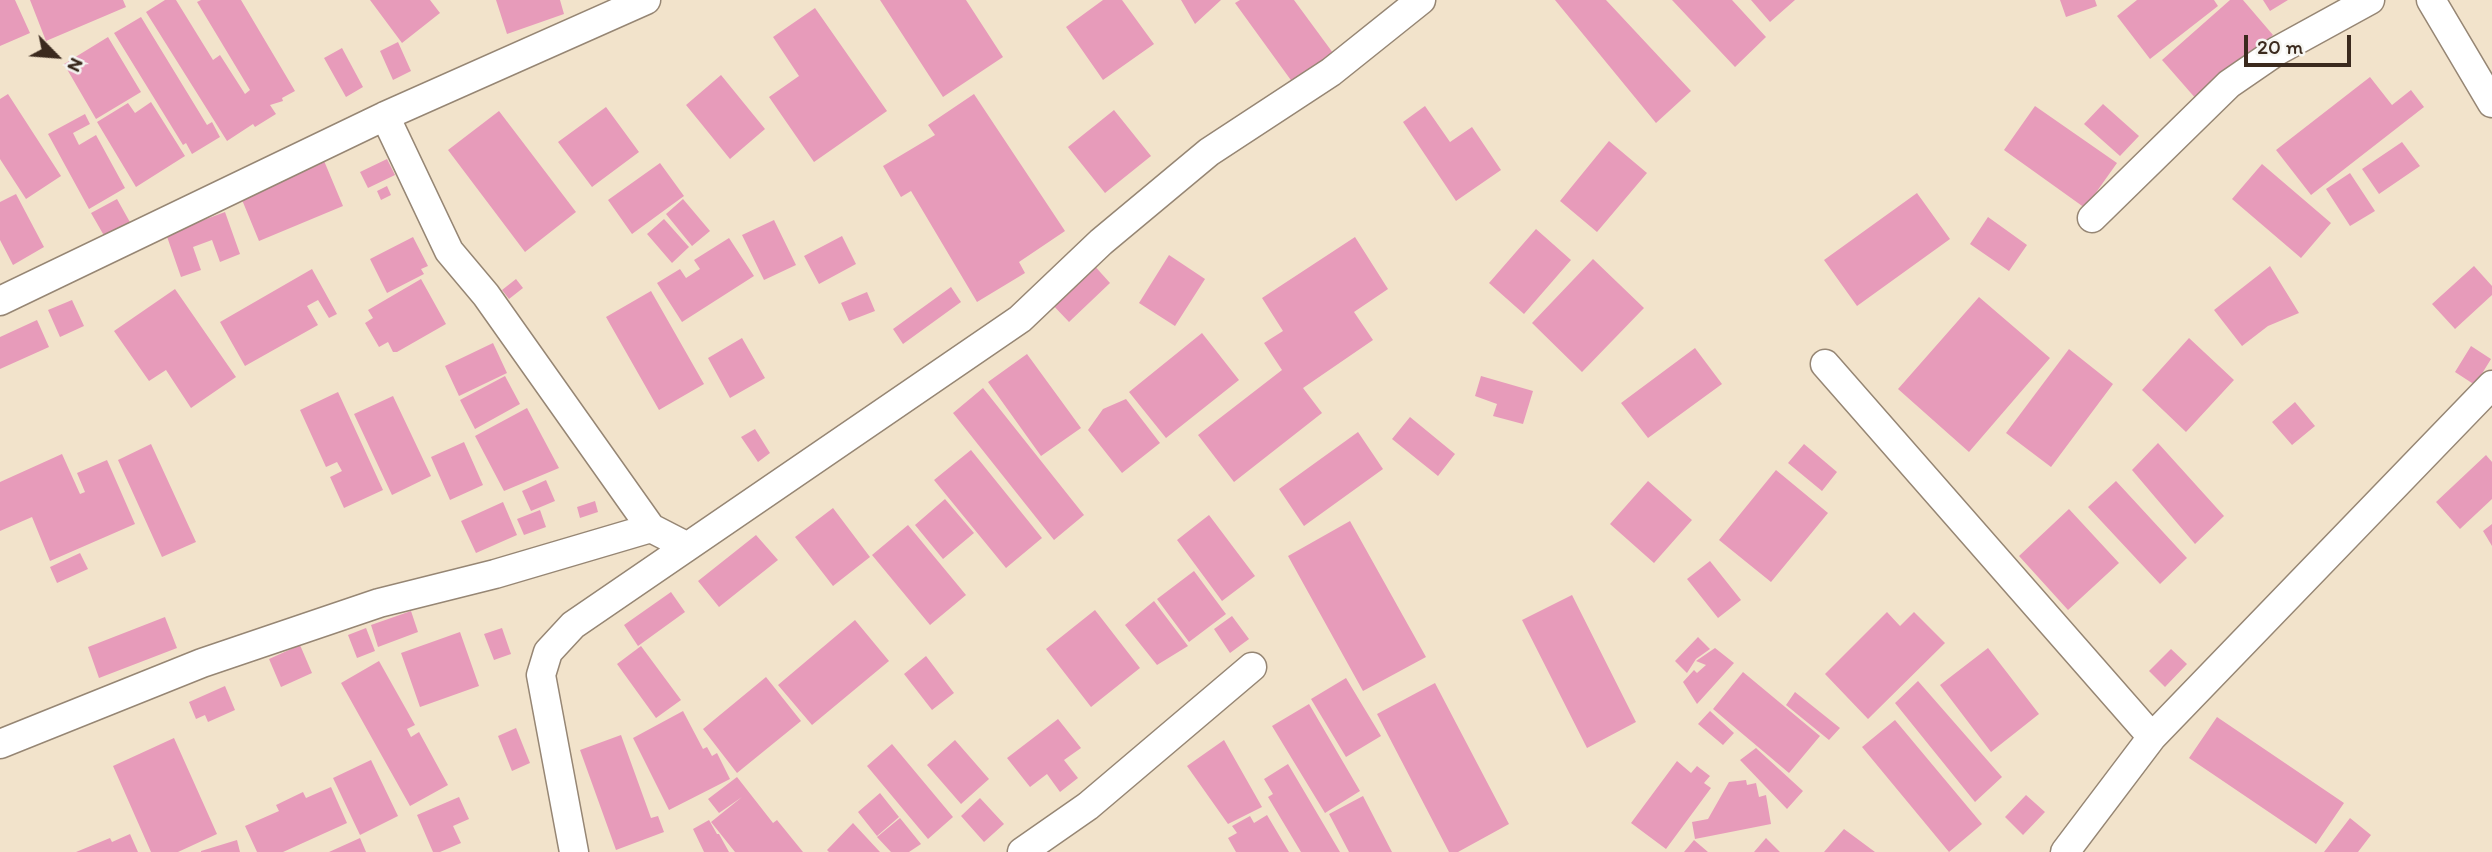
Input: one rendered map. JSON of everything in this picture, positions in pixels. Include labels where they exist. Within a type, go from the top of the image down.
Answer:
[{"type":"street","points":[[0,301],[385,116],[646,0]]},
{"type":"street","points":[[574,852],[541,674],[548,652],[573,625],[1020,319],[1101,242],[1209,152],[1331,72],[1421,0]]},
{"type":"street","points":[[2092,218],[2229,84],[2277,51],[2370,0]]},
{"type":"street","points":[[2431,0],[2492,103]]},
{"type":"street","points":[[385,116],[449,251],[486,295],[651,528],[687,546]]},
{"type":"street","points":[[1825,364],[2152,737]]},
{"type":"street","points":[[2065,852],[2152,737],[2492,385]]},
{"type":"street","points":[[0,744],[202,663],[366,608],[651,528]]},
{"type":"street","points":[[1022,852],[1088,806],[1252,667]]},
{"type":"building","points":[[0,0],[15,0],[30,33],[0,46]]},
{"type":"building","points":[[30,0],[123,0],[126,7],[46,41]]},
{"type":"building","points":[[165,0],[176,0],[213,60],[220,55],[245,94],[250,90],[197,2],[241,0],[295,91],[282,98],[283,101],[270,105],[276,114],[255,127],[253,124],[227,141],[146,12]]},
{"type":"building","points":[[370,0],[430,0],[440,13],[402,43]]},
{"type":"building","points":[[496,0],[560,0],[564,14],[507,34]]},
{"type":"building","points":[[880,0],[966,0],[1003,57],[943,97]]},
{"type":"building","points":[[1103,0],[1122,0],[1154,44],[1103,80],[1066,27]]},
{"type":"building","points":[[1181,0],[1221,0],[1195,24]]},
{"type":"building","points":[[1240,0],[1294,0],[1333,53],[1293,83],[1235,3]]},
{"type":"building","points":[[1555,0],[1606,0],[1691,91],[1656,123]]},
{"type":"building","points":[[1672,0],[1732,0],[1766,37],[1735,67]]},
{"type":"building","points":[[1751,0],[1795,0],[1770,22]]},
{"type":"building","points":[[2060,0],[2095,0],[2097,6],[2066,17]]},
{"type":"building","points":[[2137,0],[2214,0],[2218,6],[2150,59],[2117,16]]},
{"type":"building","points":[[2230,0],[2243,0],[2273,35],[2197,100],[2162,60]]},
{"type":"building","points":[[2263,0],[2288,0],[2270,11]]},
{"type":"building","points":[[815,8],[887,111],[814,162],[769,97],[799,76],[773,37]]},
{"type":"building","points":[[141,17],[207,125],[212,122],[220,137],[192,154],[186,143],[183,145],[114,33]]},
{"type":"building","points":[[108,37],[141,92],[96,119],[64,64]]},
{"type":"building","points":[[398,42],[411,71],[393,80],[380,51]]},
{"type":"building","points":[[342,48],[363,87],[346,97],[324,58]]},
{"type":"building","points":[[721,75],[765,129],[730,159],[686,105]]},
{"type":"building","points":[[2370,77],[2392,105],[2411,90],[2424,107],[2311,195],[2276,150]]},
{"type":"building","points":[[8,94],[61,176],[26,199],[0,159],[0,99]]},
{"type":"building","points":[[974,94],[1065,231],[1019,262],[1025,273],[977,302],[911,191],[901,197],[883,166],[935,135],[928,125]]},
{"type":"building","points":[[151,102],[185,156],[136,187],[97,122],[128,103],[135,113]]},
{"type":"building","points":[[2103,104],[2139,136],[2120,156],[2084,124]]},
{"type":"building","points":[[1425,106],[1450,142],[1472,127],[1501,170],[1456,201],[1403,122]]},
{"type":"building","points":[[2035,106],[2117,163],[2085,208],[2004,150]]},
{"type":"building","points":[[606,107],[639,152],[592,187],[558,142]]},
{"type":"building","points":[[1114,110],[1151,156],[1105,193],[1068,147]]},
{"type":"building","points":[[499,111],[576,212],[525,252],[448,150]]},
{"type":"building","points":[[85,114],[90,124],[73,133],[79,145],[96,135],[125,188],[89,209],[48,134]]},
{"type":"building","points":[[1609,141],[1647,173],[1597,232],[1560,201]]},
{"type":"building","points":[[2402,142],[2420,166],[2379,194],[2362,169]]},
{"type":"building","points":[[322,156],[343,206],[259,241],[240,195]]},
{"type":"building","points":[[387,159],[395,175],[368,188],[360,172]]},
{"type":"building","points":[[660,163],[684,196],[632,234],[608,200]]},
{"type":"building","points":[[2262,164],[2331,223],[2301,258],[2232,199]]},
{"type":"building","points":[[2350,173],[2375,211],[2350,226],[2326,189]]},
{"type":"building","points":[[387,186],[391,195],[381,200],[377,191]]},
{"type":"building","points":[[1917,193],[1950,239],[1857,306],[1824,260]]},
{"type":"building","points":[[16,194],[44,247],[13,265],[0,240],[0,202]]},
{"type":"building","points":[[117,199],[131,224],[106,239],[91,213]]},
{"type":"building","points":[[683,199],[710,231],[692,246],[666,214]]},
{"type":"building","points":[[225,212],[240,254],[220,262],[212,240],[193,247],[201,270],[181,277],[164,228],[185,227]]},
{"type":"building","points":[[1988,217],[2027,245],[2009,271],[1970,244]]},
{"type":"building","points":[[664,219],[689,247],[672,263],[647,234]]},
{"type":"building","points":[[774,220],[796,265],[764,280],[742,235]]},
{"type":"building","points":[[1536,229],[1571,260],[1524,314],[1489,283]]},
{"type":"building","points":[[842,236],[856,264],[819,284],[804,256]]},
{"type":"building","points":[[413,237],[428,266],[421,269],[424,274],[387,293],[370,259]]},
{"type":"building","points":[[1355,237],[1388,289],[1354,312],[1373,340],[1303,388],[1322,413],[1234,482],[1198,435],[1282,370],[1264,343],[1283,331],[1262,298]]},
{"type":"building","points":[[729,238],[754,276],[682,322],[657,283],[680,269],[686,278],[700,269],[694,260]]},
{"type":"building","points":[[1169,255],[1205,279],[1175,326],[1139,303]]},
{"type":"building","points":[[1593,259],[1644,308],[1582,372],[1532,323]]},
{"type":"building","points":[[1092,263],[1110,283],[1069,322],[1050,302]]},
{"type":"building","points":[[2270,266],[2299,313],[2268,326],[2242,346],[2214,310]]},
{"type":"building","points":[[2474,266],[2492,286],[2492,295],[2455,329],[2432,304]]},
{"type":"building","points":[[312,269],[337,314],[329,318],[318,300],[307,306],[318,325],[245,366],[220,322]]},
{"type":"building","points":[[421,279],[446,324],[397,352],[393,352],[388,342],[379,347],[365,323],[373,318],[368,310]]},
{"type":"building","points":[[516,279],[523,288],[509,299],[502,290]]},
{"type":"building","points":[[951,287],[961,302],[903,344],[893,329]]},
{"type":"building","points":[[175,289],[236,377],[191,408],[166,370],[149,381],[114,331]]},
{"type":"building","points":[[651,291],[704,384],[659,410],[606,317]]},
{"type":"building","points":[[867,292],[875,311],[849,321],[841,303]]},
{"type":"building","points":[[1979,297],[2050,358],[1969,452],[1898,389]]},
{"type":"building","points":[[72,300],[84,326],[60,337],[48,310]]},
{"type":"building","points":[[37,320],[49,347],[0,369],[0,337]]},
{"type":"building","points":[[1202,333],[1239,380],[1166,438],[1129,392]]},
{"type":"building","points":[[742,338],[765,378],[730,398],[708,358]]},
{"type":"building","points":[[2189,338],[2234,380],[2186,432],[2142,390]]},
{"type":"building","points":[[493,343],[507,373],[459,396],[445,366]]},
{"type":"building","points":[[2471,346],[2491,359],[2475,385],[2455,372]]},
{"type":"building","points":[[1695,348],[1722,384],[1648,438],[1621,403]]},
{"type":"building","points":[[2069,349],[2113,384],[2051,467],[2006,433]]},
{"type":"building","points":[[1027,354],[1081,428],[1041,456],[988,382]]},
{"type":"building","points":[[505,376],[520,404],[475,429],[460,400]]},
{"type":"building","points":[[1481,376],[1533,391],[1523,424],[1493,416],[1497,404],[1475,396]]},
{"type":"building","points":[[983,388],[1084,515],[1054,540],[953,413]]},
{"type":"building","points":[[338,392],[383,490],[344,508],[330,477],[342,471],[337,462],[326,467],[300,410]]},
{"type":"building","points":[[393,396],[431,476],[392,495],[354,414]]},
{"type":"building","points":[[1126,399],[1160,443],[1122,473],[1088,430],[1103,409]]},
{"type":"building","points":[[2295,402],[2315,426],[2292,445],[2272,422]]},
{"type":"building","points":[[527,408],[559,468],[504,491],[475,436]]},
{"type":"building","points":[[1410,417],[1455,454],[1438,476],[1392,439]]},
{"type":"building","points":[[755,429],[770,453],[758,462],[741,437]]},
{"type":"building","points":[[1358,432],[1383,469],[1304,526],[1279,489]]},
{"type":"building","points":[[464,442],[483,485],[450,500],[431,457]]},
{"type":"building","points":[[2158,443],[2224,516],[2195,544],[2132,470]]},
{"type":"building","points":[[151,444],[196,542],[162,557],[118,460]]},
{"type":"building","points":[[1804,444],[1837,472],[1822,491],[1788,463]]},
{"type":"building","points":[[971,450],[1042,538],[1006,568],[934,480]]},
{"type":"building","points":[[62,454],[80,494],[85,492],[77,473],[107,460],[135,524],[50,561],[32,517],[0,531],[0,482]]},
{"type":"building","points":[[2486,455],[2492,462],[2492,499],[2460,529],[2436,502]]},
{"type":"building","points":[[1776,470],[1828,513],[1771,582],[1719,540]]},
{"type":"building","points":[[546,480],[555,501],[531,511],[522,491]]},
{"type":"building","points":[[1648,481],[1692,520],[1654,563],[1610,524]]},
{"type":"building","points":[[2116,481],[2187,558],[2160,584],[2088,507]]},
{"type":"building","points":[[945,499],[974,533],[943,559],[915,525]]},
{"type":"building","points":[[595,501],[598,512],[580,518],[577,507]]},
{"type":"building","points":[[503,502],[517,535],[476,553],[461,521]]},
{"type":"building","points":[[833,508],[870,557],[833,586],[795,537]]},
{"type":"building","points":[[2069,509],[2119,563],[2068,610],[2019,556]]},
{"type":"building","points":[[540,510],[546,527],[524,535],[517,519]]},
{"type":"building","points":[[1209,515],[1255,576],[1222,601],[1177,540]]},
{"type":"building","points":[[1350,521],[1426,657],[1363,691],[1288,556]]},
{"type":"building","points":[[2492,524],[2492,546],[2483,531]]},
{"type":"building","points":[[908,525],[966,595],[930,625],[872,555]]},
{"type":"building","points":[[756,535],[778,560],[719,607],[698,581]]},
{"type":"building","points":[[80,553],[88,569],[57,583],[50,567]]},
{"type":"building","points":[[1710,561],[1741,600],[1718,618],[1687,579]]},
{"type":"building","points":[[1194,571],[1226,614],[1189,642],[1157,599]]},
{"type":"building","points":[[671,592],[685,612],[638,646],[624,625]]},
{"type":"building","points":[[1572,595],[1636,722],[1587,748],[1522,620]]},
{"type":"building","points":[[1154,601],[1188,646],[1157,665],[1125,625]]},
{"type":"building","points":[[1095,610],[1140,668],[1091,707],[1046,649]]},
{"type":"building","points":[[411,611],[418,632],[378,647],[371,625]]},
{"type":"building","points":[[1887,612],[1900,626],[1914,612],[1945,643],[1868,719],[1825,674]]},
{"type":"building","points":[[1232,616],[1249,639],[1230,653],[1214,629]]},
{"type":"building","points":[[165,617],[177,648],[99,678],[88,647]]},
{"type":"building","points":[[855,620],[889,661],[812,725],[778,685]]},
{"type":"building","points":[[366,628],[375,651],[357,658],[348,635]]},
{"type":"building","points":[[502,628],[511,654],[494,660],[484,634]]},
{"type":"building","points":[[460,632],[479,686],[420,707],[401,653]]},
{"type":"building","points":[[1698,637],[1710,649],[1696,659],[1687,673],[1675,661]]},
{"type":"building","points":[[300,645],[312,673],[281,687],[269,659]]},
{"type":"building","points":[[641,646],[681,700],[656,718],[617,664]]},
{"type":"building","points":[[1715,648],[1734,663],[1697,704],[1683,682],[1694,670],[1697,673],[1706,665],[1696,661]]},
{"type":"building","points":[[1988,648],[2039,714],[1991,752],[1940,685]]},
{"type":"building","points":[[2171,649],[2187,664],[2165,687],[2149,671]]},
{"type":"building","points":[[926,656],[954,693],[932,710],[904,674]]},
{"type":"building","points":[[379,661],[415,725],[407,729],[411,737],[419,732],[448,785],[410,806],[341,683]]},
{"type":"building","points":[[1743,672],[1820,736],[1789,773],[1713,709]]},
{"type":"building","points":[[766,677],[801,721],[737,773],[703,729]]},
{"type":"building","points":[[1346,678],[1381,736],[1346,757],[1311,699]]},
{"type":"building","points":[[1918,681],[2002,777],[1975,802],[1895,703]]},
{"type":"building","points":[[1435,683],[1509,824],[1458,852],[1449,852],[1377,714]]},
{"type":"building","points":[[225,686],[235,710],[208,722],[205,715],[196,719],[189,702]]},
{"type":"building","points":[[1795,692],[1840,728],[1829,740],[1786,705]]},
{"type":"building","points":[[1309,704],[1360,791],[1325,813],[1272,726]]},
{"type":"building","points":[[683,711],[703,749],[707,747],[712,756],[717,753],[730,779],[669,810],[633,738]]},
{"type":"building","points":[[1710,711],[1734,733],[1723,745],[1698,724]]},
{"type":"building","points":[[2217,717],[2344,803],[2316,844],[2189,758]]},
{"type":"building","points":[[1058,719],[1081,748],[1064,760],[1078,778],[1060,792],[1047,774],[1030,787],[1007,758]]},
{"type":"building","points":[[1895,720],[1982,824],[1949,852],[1862,747]]},
{"type":"building","points":[[516,728],[530,763],[512,771],[498,736]]},
{"type":"building","points":[[621,735],[651,818],[658,816],[664,832],[616,850],[580,750]]},
{"type":"building","points":[[174,738],[217,834],[178,852],[151,852],[113,766]]},
{"type":"building","points":[[955,740],[989,779],[961,804],[927,765]]},
{"type":"building","points":[[1224,740],[1262,807],[1228,824],[1187,766]]},
{"type":"building","points":[[892,744],[953,817],[928,839],[867,766]]},
{"type":"building","points":[[1756,748],[1803,791],[1787,809],[1740,760]]},
{"type":"building","points":[[371,760],[398,816],[360,835],[333,778]]},
{"type":"building","points":[[1677,761],[1691,773],[1697,766],[1710,776],[1704,783],[1711,788],[1666,849],[1631,823]]},
{"type":"building","points":[[1288,764],[1340,852],[1301,852],[1268,797],[1273,794],[1264,779]]},
{"type":"building","points":[[737,777],[773,823],[777,820],[803,852],[735,852],[711,822],[742,797],[719,813],[708,799]]},
{"type":"building","points":[[1746,780],[1747,785],[1756,783],[1759,797],[1766,795],[1771,824],[1695,839],[1692,822],[1708,819],[1729,782]]},
{"type":"building","points":[[331,787],[347,823],[283,852],[257,852],[245,826],[279,811],[276,805],[303,792],[306,798]]},
{"type":"building","points":[[880,793],[899,817],[877,836],[858,812]]},
{"type":"building","points":[[2026,795],[2045,812],[2023,835],[2005,817]]},
{"type":"building","points":[[1363,796],[1392,852],[1349,852],[1329,814]]},
{"type":"building","points":[[459,797],[469,819],[453,826],[461,843],[440,852],[433,852],[417,815]]},
{"type":"building","points":[[980,798],[1004,824],[984,842],[961,816]]},
{"type":"building","points":[[1267,815],[1289,852],[1236,852],[1228,838],[1237,833],[1232,826],[1250,816],[1254,823]]},
{"type":"building","points":[[900,818],[921,844],[909,852],[891,852],[877,837]]},
{"type":"building","points":[[2350,818],[2371,835],[2358,852],[2324,852]]},
{"type":"building","points":[[709,820],[729,852],[704,852],[693,829]]},
{"type":"building","points":[[853,823],[880,852],[827,850]]},
{"type":"building","points":[[1844,829],[1875,852],[1824,852]]},
{"type":"building","points":[[130,834],[138,852],[76,852],[110,838],[112,842]]},
{"type":"building","points":[[360,838],[366,852],[329,852]]},
{"type":"building","points":[[1766,838],[1780,852],[1754,852]]},
{"type":"building","points":[[237,840],[240,852],[201,852],[201,851]]},
{"type":"building","points":[[1694,840],[1708,852],[1684,852]]}]
